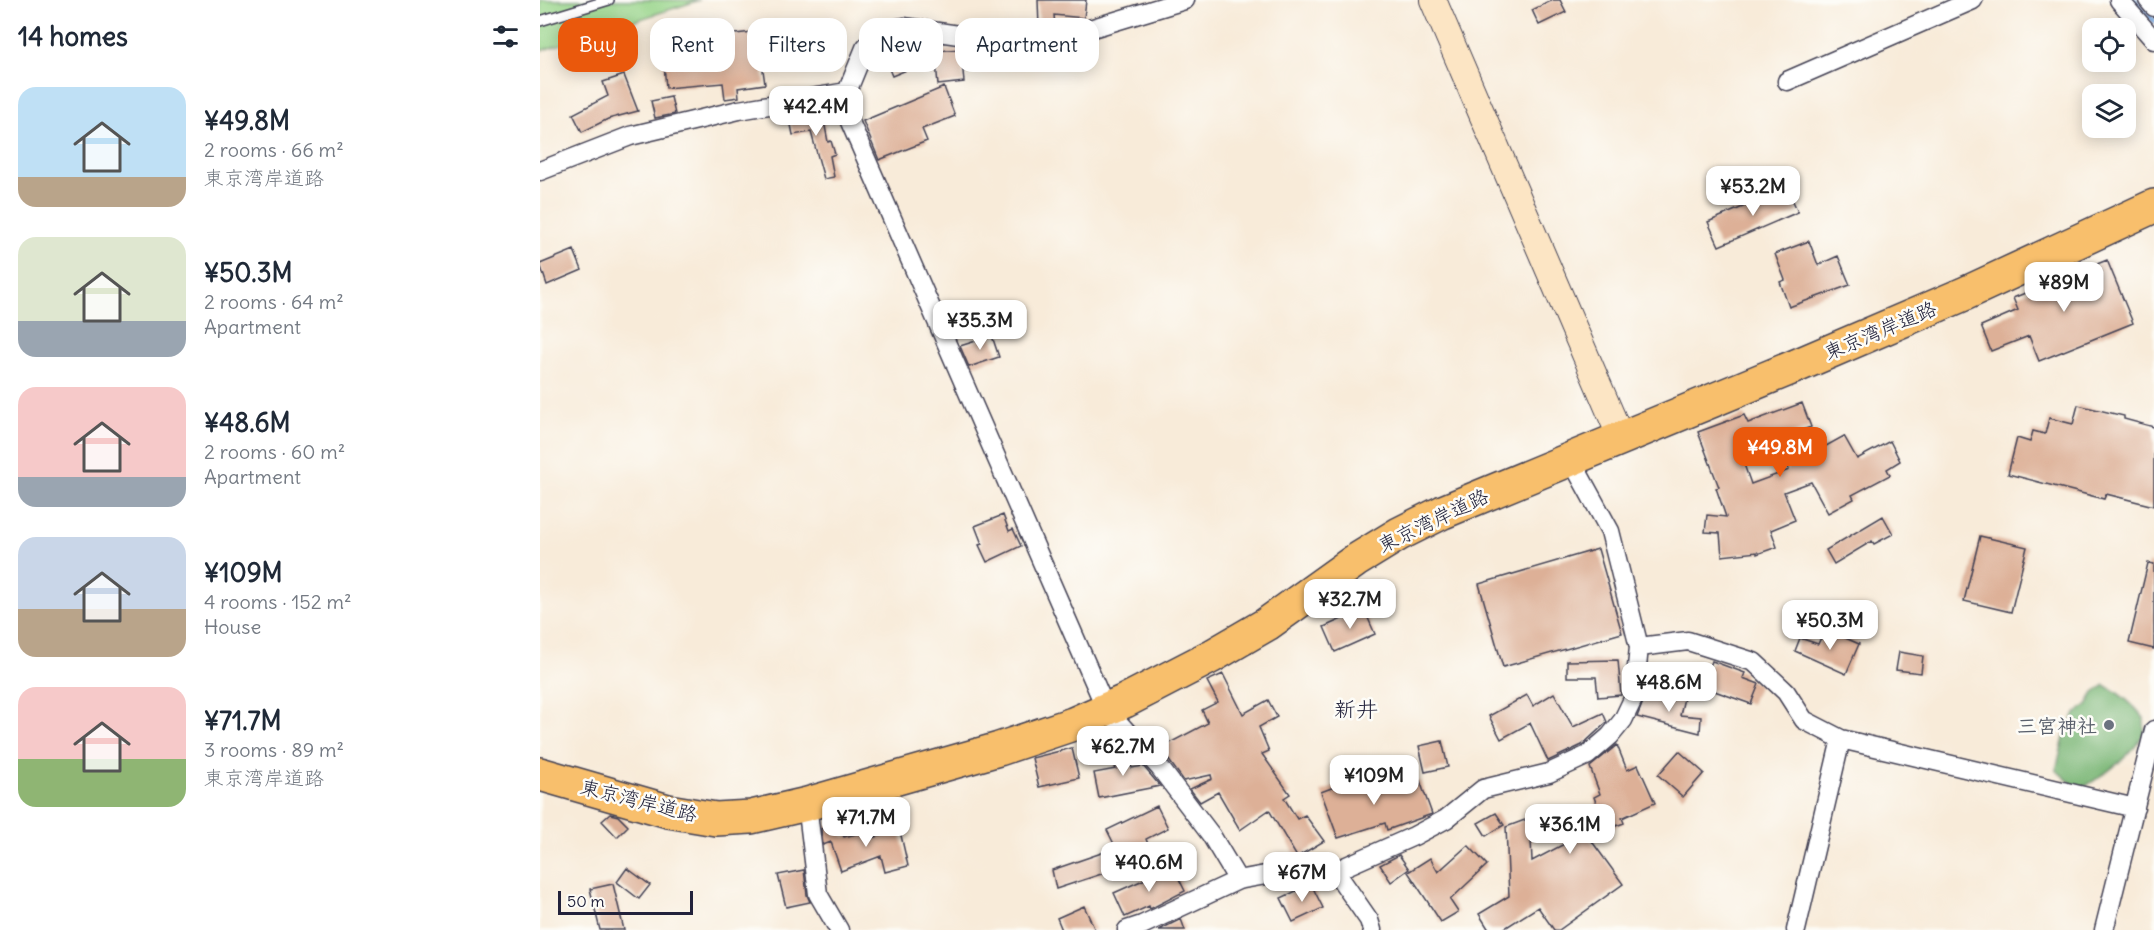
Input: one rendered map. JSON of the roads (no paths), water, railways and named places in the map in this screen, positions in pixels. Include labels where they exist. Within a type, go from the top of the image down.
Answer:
[{"type":"highway","name":"東京湾岸道路","points":[[540,774],[668,811],[716,819],[751,817],[807,804],[999,749],[1073,724],[1212,656],[1268,624],[1355,561],[1399,534],[1443,512],[1797,366],[2154,206]]},
{"type":"street","points":[[1185,0],[1073,34],[1031,41],[986,39],[904,27],[880,31],[865,48],[847,92],[847,115],[1106,709],[1160,768],[1210,835],[1238,880]]},
{"type":"street","points":[[1433,0],[1621,438]]},
{"type":"street","points":[[1787,81],[1972,0]]},
{"type":"street","points":[[2119,0],[2154,40]]},
{"type":"street","points":[[2148,0],[2154,7]]},
{"type":"street","points":[[540,171],[630,136],[739,110],[847,92]]},
{"type":"street","points":[[1137,928],[1238,880],[1293,870],[1335,872],[1446,819],[1483,789],[1549,773],[1588,754],[1610,736],[1623,720],[1634,698],[1639,647],[1610,531],[1570,458]]},
{"type":"street","points":[[1639,647],[1688,641],[1754,662],[1786,692],[1804,720],[1841,739],[2135,808]]},
{"type":"street","points":[[2104,930],[2154,730]]},
{"type":"street","points":[[1796,930],[1841,739]]},
{"type":"street","points":[[807,804],[818,894],[839,930]]},
{"type":"street","points":[[1335,872],[1369,920],[1372,930]]},
{"type":"lane","points":[[540,21],[609,0]]},
{"type":"waterway","points":[[2135,0],[2154,21]]},
{"type":"place","name":"三宮神社","points":[[2109,725]]},
{"type":"district","name":"新井","points":[[1356,709]]}]
